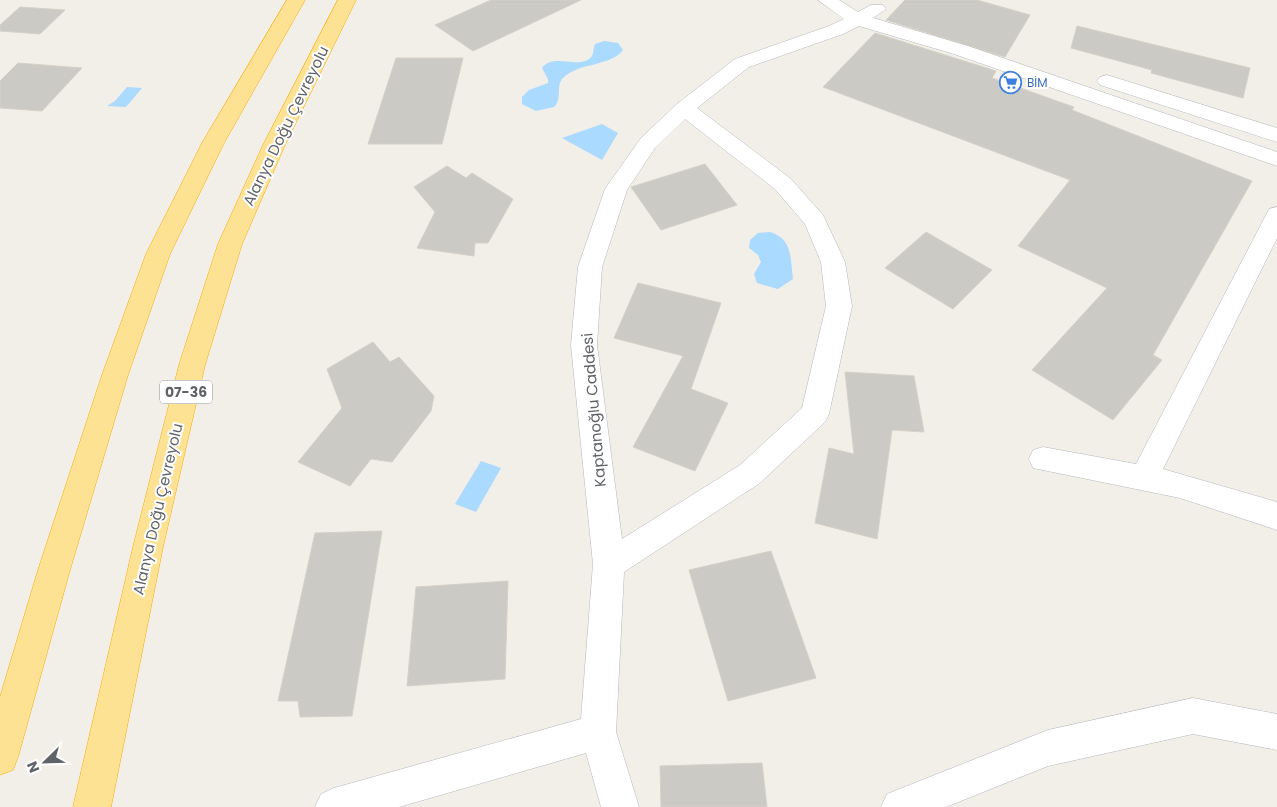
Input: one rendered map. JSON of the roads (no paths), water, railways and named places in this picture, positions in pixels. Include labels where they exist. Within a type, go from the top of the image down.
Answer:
[{"type":"highway","points":[[0,757],[54,570],[104,412],[158,254],[212,143],[296,0]]},
{"type":"highway","name":"Alanya Doğu Çevreyolu","points":[[92,807],[148,547],[187,384],[230,244],[274,145],[347,0]]},
{"type":"street","points":[[827,0],[866,9],[1277,135]]},
{"type":"street","points":[[866,9],[961,50],[1277,160]]},
{"type":"street","name":"Kaptanoğlu Caddesi","points":[[620,807],[598,732],[609,564],[584,345],[590,268],[616,189],[648,143],[684,108],[742,63],[836,30],[866,9]]},
{"type":"street","points":[[609,564],[750,474],[815,414],[839,306],[833,262],[815,221],[783,184],[684,108]]},
{"type":"street","points":[[1144,478],[1277,215]]},
{"type":"street","points":[[1043,459],[1180,485],[1277,516]]},
{"type":"street","points":[[900,807],[1048,748],[1193,716],[1277,732]]},
{"type":"street","points":[[334,807],[598,732]]},
{"type":"water","points":[[604,41],[618,43],[623,50],[610,59],[577,69],[563,78],[559,85],[557,104],[554,107],[536,111],[522,104],[522,97],[529,90],[548,83],[542,68],[547,64],[553,61],[581,62],[587,60],[592,56],[595,44]]},
{"type":"water","points":[[127,87],[142,88],[126,107],[107,106],[115,101]]},
{"type":"water","points":[[602,124],[618,133],[602,160],[562,138]]},
{"type":"water","points":[[770,232],[783,239],[787,244],[790,257],[793,279],[778,289],[757,283],[754,274],[761,262],[758,255],[749,248],[750,240],[758,233]]},
{"type":"water","points":[[481,461],[501,468],[476,512],[455,504]]},
{"type":"place","name":"BİM","points":[[1011,83]]}]
